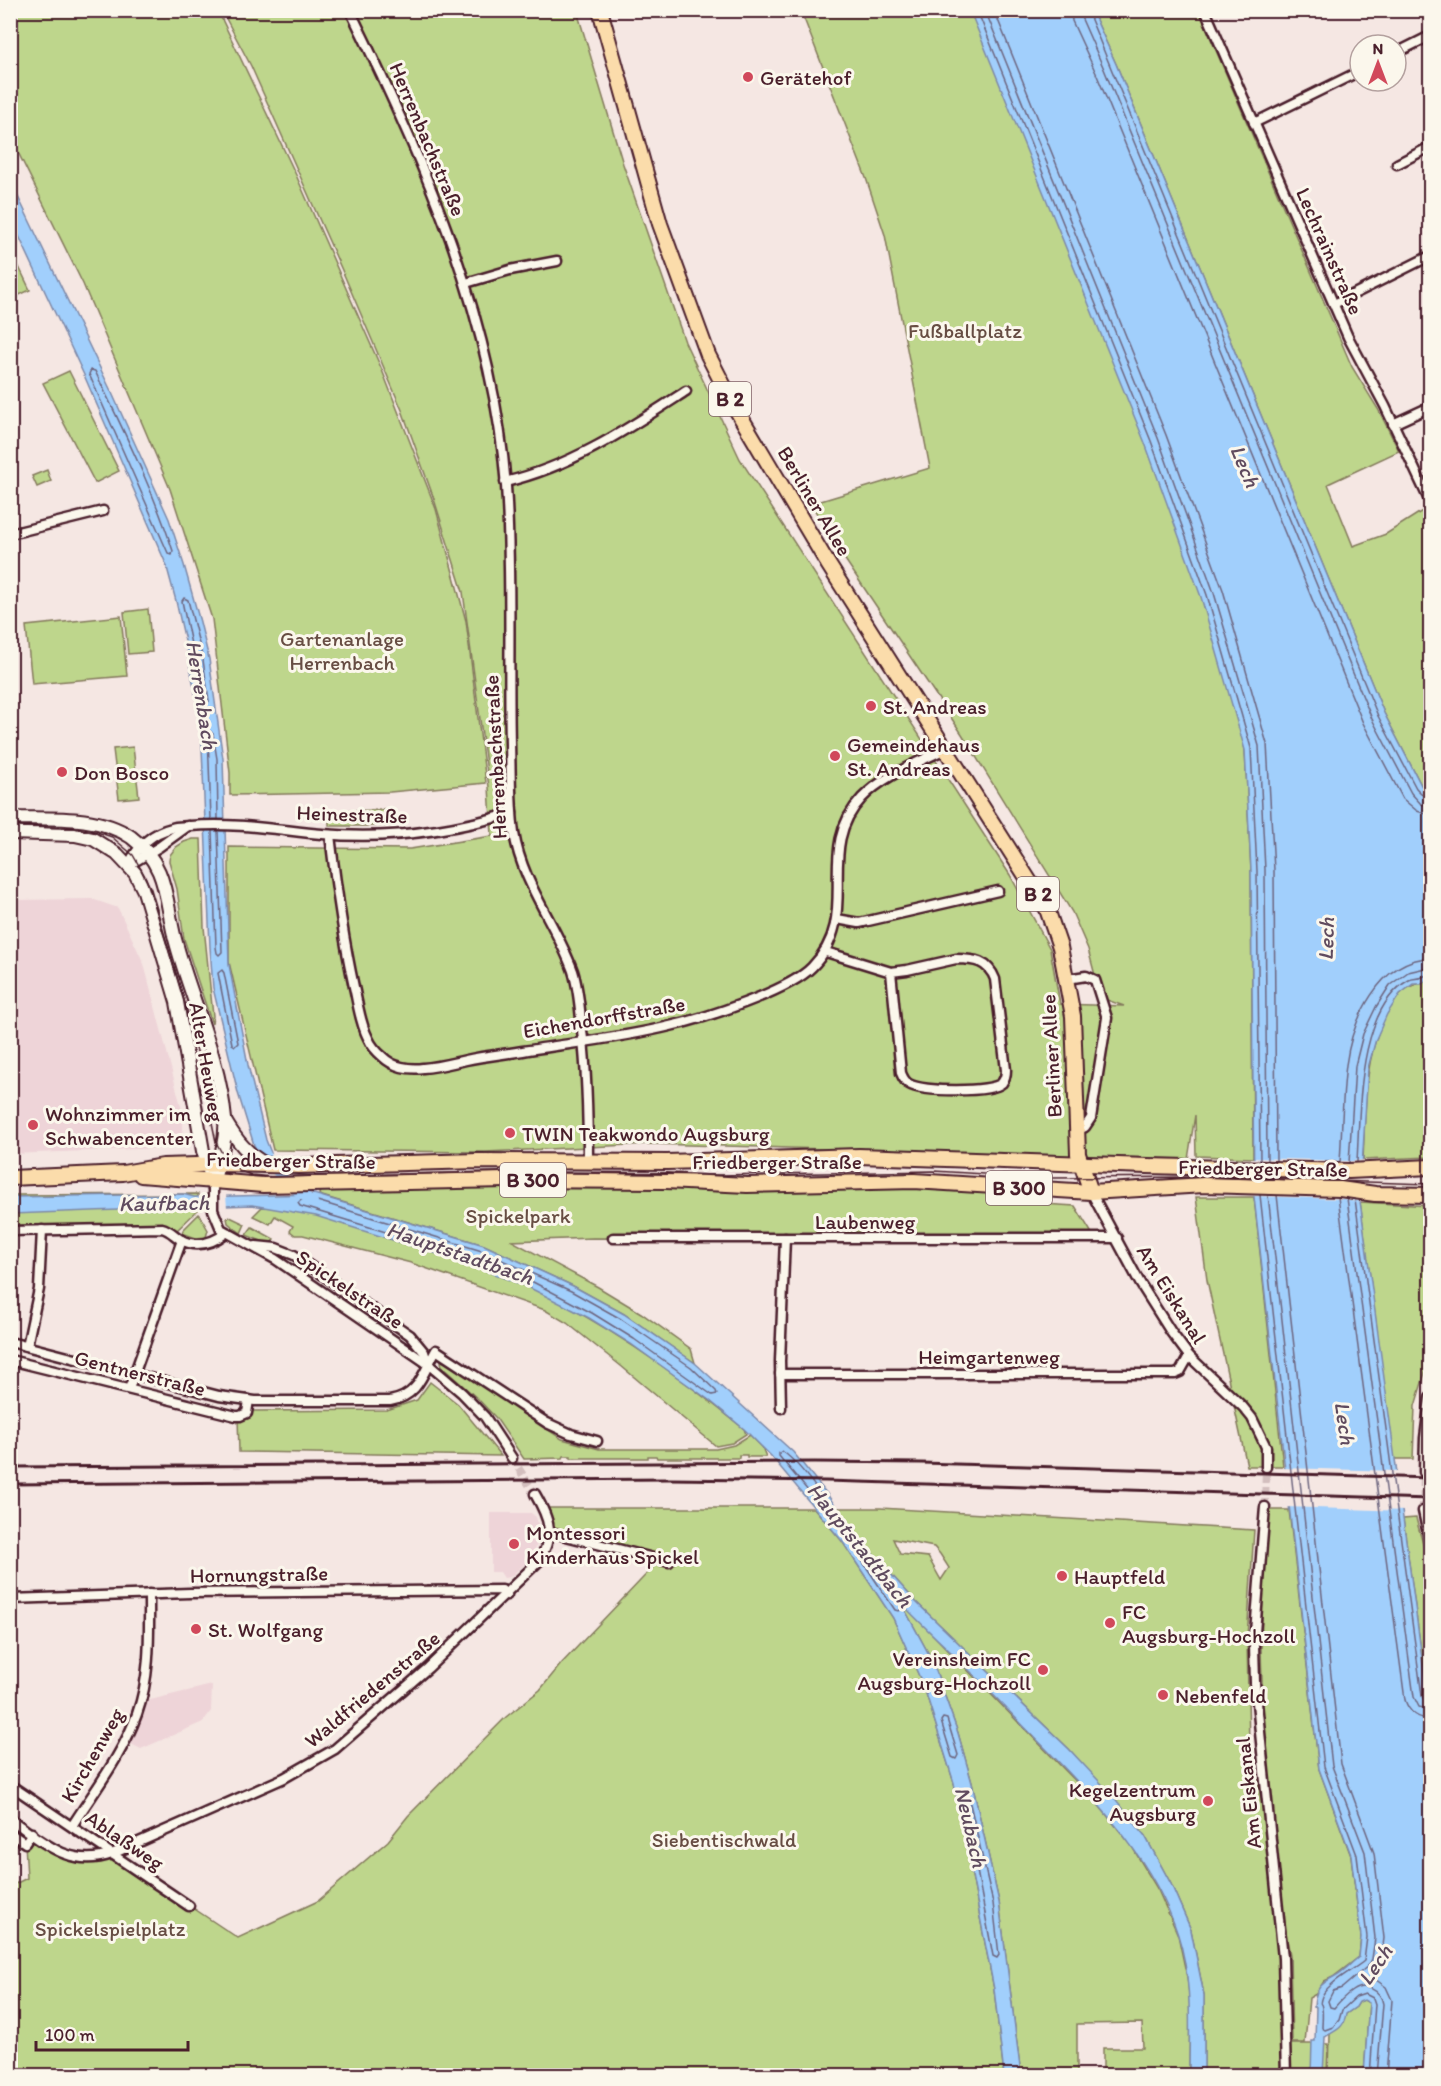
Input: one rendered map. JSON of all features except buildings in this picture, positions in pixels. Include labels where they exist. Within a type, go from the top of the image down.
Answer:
[{"type":"main road","name":"Berliner Allee","points":[[600,10],[660,224],[708,355],[733,404],[780,485],[1047,909],[1060,947],[1073,1016],[1078,1154],[1091,1192]]},
{"type":"main road","name":"Friedberger Straße","points":[[10,1178],[123,1173],[164,1166],[252,1160],[268,1165],[292,1166],[467,1161],[667,1162],[859,1156],[1349,1171],[1431,1167]]},
{"type":"main road","name":"Friedberger Straße","points":[[123,1173],[213,1187],[442,1180],[666,1181],[747,1185],[914,1180],[1091,1192],[1204,1185],[1340,1189],[1403,1195],[1431,1195]]},
{"type":"street","name":"Herrenbachstraße","points":[[350,10],[384,78],[429,182],[466,283],[489,369],[505,482],[510,559],[509,689],[514,833],[522,862],[535,893],[574,974],[584,1042],[588,1162]]},
{"type":"street","name":"Lechrainstraße","points":[[1205,10],[1348,337],[1431,502]]},
{"type":"street","points":[[1408,47],[1431,36]]},
{"type":"street","points":[[1254,123],[1348,77]]},
{"type":"street","points":[[1397,164],[1431,147]]},
{"type":"street","points":[[1334,304],[1431,256]]},
{"type":"street","points":[[466,283],[510,270],[557,261]]},
{"type":"street","points":[[505,482],[529,477],[572,460],[608,441],[686,392]]},
{"type":"street","points":[[1393,424],[1431,407]]},
{"type":"street","points":[[10,534],[103,511]]},
{"type":"street","name":"Eichendorffstraße","points":[[330,835],[342,927],[362,1022],[370,1043],[384,1059],[403,1067],[422,1069],[671,1026],[751,999],[795,981],[826,952],[832,940],[837,919],[838,843],[853,808],[864,796],[885,781],[945,749]]},
{"type":"street","name":"Heinestraße","points":[[148,854],[151,836],[173,827],[225,825],[330,835],[427,833],[512,813]]},
{"type":"street","points":[[10,818],[97,823],[115,828],[130,836],[148,854],[150,860],[142,861],[137,876]]},
{"type":"street","name":"Heinestraße","points":[[128,865],[189,826]]},
{"type":"street","name":"Alter Heuweg","points":[[10,833],[75,835],[93,839],[115,852],[137,876],[144,891],[177,1002],[213,1164],[213,1187]]},
{"type":"street","name":"Alter Heuweg","points":[[148,854],[161,878],[174,938],[214,1057],[225,1121],[213,1164]]},
{"type":"street","points":[[837,919],[850,922],[868,921],[998,891]]},
{"type":"street","points":[[826,952],[891,972],[956,959],[976,960],[985,964],[992,971],[995,980],[1006,1070],[1003,1082],[987,1088],[953,1089],[915,1087],[904,1080],[900,1066],[891,972]]},
{"type":"street","name":"Berliner Allee","points":[[1067,979],[1086,976],[1095,980],[1107,1018],[1091,1118],[1089,1123],[1076,1131]]},
{"type":"street","points":[[225,1121],[252,1160]]},
{"type":"street","points":[[10,1231],[162,1227],[182,1240],[206,1243],[216,1241],[226,1233],[221,1229],[213,1210],[213,1187]]},
{"type":"street","name":"Am Eiskanal","points":[[1091,1192],[1146,1292],[1189,1356],[1252,1418],[1266,1447],[1266,1467]]},
{"type":"street","points":[[27,1346],[39,1289],[42,1230]]},
{"type":"street","name":"Spickelstraße","points":[[226,1233],[275,1259],[428,1364],[462,1393],[485,1417],[512,1458]]},
{"type":"street","name":"Laubenweg","points":[[613,1238],[1117,1239]]},
{"type":"street","points":[[781,1408],[780,1374],[785,1239]]},
{"type":"street","points":[[129,1389],[182,1240]]},
{"type":"street","name":"Spickelstraße","points":[[251,1246],[276,1248],[294,1255],[410,1335],[424,1352],[428,1364]]},
{"type":"street","name":"Gentnerstraße","points":[[10,1342],[219,1396],[278,1403],[400,1399],[413,1391],[428,1364]]},
{"type":"street","name":"Spickelstraße","points":[[418,1343],[436,1350],[547,1423],[597,1442]]},
{"type":"street","points":[[428,1364],[436,1350]]},
{"type":"street","name":"Heimgartenweg","points":[[780,1374],[1174,1374],[1180,1372],[1189,1356]]},
{"type":"street","name":"Gentnerstraße","points":[[10,1360],[240,1416],[247,1413],[249,1400]]},
{"type":"street","points":[[1424,1472],[1425,1438],[1431,1398]]},
{"type":"street","points":[[535,1494],[544,1508],[550,1532],[669,1562]]},
{"type":"street","name":"Am Eiskanal","points":[[1264,1507],[1255,1633],[1255,1683],[1283,1958],[1286,2076]]},
{"type":"street","points":[[1423,1511],[1431,1543]]},
{"type":"street","name":"Waldfriedenstraße","points":[[10,1819],[62,1853],[72,1858],[85,1860],[112,1854],[284,1778],[334,1749],[428,1668],[507,1595],[539,1561],[546,1550],[550,1532]]},
{"type":"street","name":"Hornungstraße","points":[[10,1599],[148,1594],[502,1590],[507,1595]]},
{"type":"street","name":"Kirchenweg","points":[[72,1826],[117,1756],[137,1714],[144,1690],[149,1653],[148,1594]]},
{"type":"street","name":"Ablaßweg","points":[[10,1785],[189,1906]]},
{"type":"street","points":[[10,1833],[25,1843],[32,1833]]},
{"type":"shaded area","points":[[92,899],[118,908],[144,964],[183,1114],[183,1130],[175,1142],[162,1148],[11,1154],[11,900]]},
{"type":"shaded area","name":"Montessori Kinderhaus Spickel","points":[[491,1513],[531,1513],[536,1517],[539,1528],[536,1547],[525,1564],[510,1577],[504,1578],[500,1572],[491,1572]]},
{"type":"shaded area","points":[[212,1685],[211,1711],[203,1722],[141,1749],[129,1743],[146,1701]]},
{"type":"green space","name":"Gartenanlage Herrenbach","points":[[11,10],[218,11],[296,175],[382,370],[436,509],[466,621],[486,783],[390,792],[230,795],[230,773],[212,619],[170,489],[83,284],[11,138]]},
{"type":"green space","name":"Fußballplatz","points":[[222,11],[577,11],[623,164],[685,342],[740,459],[1010,875],[1050,949],[1060,1004],[1124,1006],[1101,998],[1088,949],[1072,912],[962,734],[844,558],[811,504],[930,468],[885,235],[866,178],[801,11],[973,11],[1223,621],[1245,750],[1251,871],[1253,1158],[1196,1156],[1195,1115],[1188,1159],[650,1144],[485,1152],[273,1150],[229,962],[229,847],[410,849],[492,836],[489,787],[463,592],[434,499],[402,410],[345,277],[251,66]]},
{"type":"green space","points":[[1092,11],[1199,11],[1352,367],[1378,409],[1399,451],[1328,484],[1353,546],[1386,534],[1427,508],[1430,516],[1430,794],[1421,785],[1384,713],[1116,64]]},
{"type":"green space","points":[[10,248],[30,290],[11,299],[10,299]]},
{"type":"green space","points":[[69,371],[119,471],[95,483],[43,383]]},
{"type":"green space","points":[[47,470],[51,481],[37,487],[32,476]]},
{"type":"green space","points":[[148,609],[152,652],[128,654],[124,612]]},
{"type":"green space","points":[[121,616],[127,676],[32,684],[26,626]]},
{"type":"green space","points":[[133,747],[139,797],[119,799],[113,749]]},
{"type":"green space","points":[[386,810],[387,826],[329,826],[329,811]]},
{"type":"green space","points":[[193,839],[201,839],[204,927],[212,1024],[184,939],[177,889],[169,861],[176,847]]},
{"type":"green space","points":[[1430,977],[1430,1157],[1363,1160],[1368,1074],[1378,1032],[1399,995],[1407,988]]},
{"type":"green space","name":"Spickelpark","points":[[320,1188],[932,1189],[1043,1198],[1043,1204],[1075,1206],[1093,1235],[859,1239],[593,1238],[512,1241],[641,1313],[691,1349],[695,1363],[624,1314],[573,1286],[484,1245],[319,1195]]},
{"type":"green space","points":[[198,1194],[198,1210],[177,1230],[165,1224],[11,1225],[10,1195]]},
{"type":"green space","points":[[1196,1197],[1254,1197],[1283,1466],[1247,1466],[1207,1280]]},
{"type":"green space","points":[[1360,1202],[1430,1206],[1430,1356],[1415,1406],[1413,1459],[1394,1459]]},
{"type":"green space","points":[[262,1207],[292,1210],[322,1217],[476,1266],[532,1288],[588,1318],[669,1370],[744,1429],[746,1434],[732,1443],[716,1446],[567,1323],[545,1310],[411,1263],[303,1235],[295,1235],[290,1231],[293,1226],[275,1216],[270,1224],[253,1216]]},
{"type":"green space","points":[[199,1214],[208,1230],[206,1237],[196,1238],[182,1233],[183,1230]]},
{"type":"green space","points":[[230,1217],[245,1224],[241,1233],[228,1223],[227,1218]]},
{"type":"green space","points":[[252,1227],[274,1239],[272,1242],[264,1242],[246,1235]]},
{"type":"green space","points":[[441,1361],[448,1363],[562,1439],[599,1449],[716,1449],[734,1445],[750,1435],[762,1447],[766,1457],[739,1455],[739,1458],[657,1458],[648,1456],[648,1458],[571,1458],[571,1456],[564,1456],[563,1458],[524,1459],[496,1418],[442,1367]]},
{"type":"green space","points":[[430,1382],[458,1404],[501,1456],[239,1452],[238,1417],[253,1411],[387,1410],[417,1400]]},
{"type":"green space","name":"Siebentischwald","points":[[544,1508],[814,1508],[842,1541],[893,1618],[924,1687],[954,1783],[994,1989],[1004,2075],[11,2076],[11,1886],[27,1878],[25,1843],[32,1833],[72,1858],[112,1854],[238,1938],[318,1901],[388,1841],[408,1816],[506,1717],[540,1690],[561,1664],[660,1560],[550,1532]]},
{"type":"green space","points":[[837,1508],[880,1508],[1254,1530],[1247,1638],[1249,1749],[1256,1771],[1271,1857],[1283,1963],[1284,2044],[1328,2044],[1327,2075],[1204,2075],[1204,1995],[1191,1930],[1171,1884],[1145,1836],[1069,1749],[916,1602],[853,1532]],"holes":[[[893,1539],[934,1547],[949,1568],[941,1580],[928,1557],[900,1554]]]},
{"type":"green space","points":[[1266,1510],[1289,1510],[1319,1769],[1351,1856],[1361,1937],[1359,1957],[1324,1981],[1316,1994],[1309,1998],[1305,2043],[1292,2043],[1290,1956],[1283,1915],[1264,1749],[1261,1648]]},
{"type":"green space","points":[[1416,1518],[1430,1571],[1430,1717],[1403,1519]]},
{"type":"green space","points":[[907,1608],[1097,1803],[1131,1845],[1158,1890],[1178,1935],[1188,1982],[1189,2075],[1103,2074],[1103,2048],[1143,2048],[1142,2023],[1077,2024],[1077,2075],[1021,2075],[999,1902],[972,1783],[958,1733],[932,1660],[905,1610]]},
{"type":"green space","points":[[1364,2000],[1369,2003],[1364,2075],[1329,2076],[1330,2034],[1346,2014]]},
{"type":"water","name":"Lech","points":[[970,11],[1092,11],[1116,64],[1384,713],[1421,785],[1430,794],[1430,977],[1422,984],[1413,984],[1400,994],[1387,1014],[1376,1039],[1368,1068],[1360,1201],[1430,1717],[1430,2075],[1364,2075],[1369,2003],[1364,2000],[1346,2014],[1339,2029],[1325,2037],[1323,2075],[1311,2075],[1312,2041],[1315,2041],[1316,2007],[1314,2007],[1317,1991],[1359,1957],[1361,1937],[1351,1855],[1319,1769],[1254,1197],[1251,871],[1245,750],[1201,597],[1145,443]]},
{"type":"water","points":[[10,180],[112,393],[169,519],[200,622],[209,659],[223,759],[229,965],[248,1065],[271,1153],[256,1149],[254,1145],[238,1093],[213,988],[201,723],[176,601],[166,564],[84,375],[11,219]]},
{"type":"water","points":[[183,1194],[194,1197],[314,1194],[484,1245],[573,1286],[624,1314],[695,1363],[793,1452],[827,1494],[853,1532],[916,1602],[1069,1749],[1113,1796],[1145,1836],[1171,1884],[1191,1930],[1204,1995],[1204,2075],[1189,2075],[1188,1987],[1178,1935],[1155,1883],[1140,1859],[1106,1814],[1068,1771],[907,1609],[905,1610],[932,1660],[958,1733],[972,1783],[999,1902],[1021,2075],[1004,2075],[994,1989],[954,1783],[924,1687],[893,1618],[842,1541],[771,1456],[744,1429],[709,1400],[631,1344],[589,1318],[530,1288],[463,1262],[316,1216],[252,1205],[11,1214],[10,1197]]},
{"type":"pier","points":[[1251,1158],[1366,1160],[1364,1202],[1343,1199],[1251,1196]]},
{"type":"pier","points":[[199,1194],[226,1194],[227,1209],[198,1210]]},
{"type":"pier","points":[[1280,1468],[1399,1471],[1405,1511],[1285,1507]]},
{"type":"waterway","name":"Herrenbach","points":[[259,1140],[274,1168],[296,1190],[313,1202]]},
{"type":"tunnel","points":[[512,1458],[535,1494]]},
{"type":"tunnel","points":[[1265,1507],[1266,1467]]},
{"type":"tunnel","points":[[1423,1511],[1424,1472]]},
{"type":"tram line","points":[[10,827],[74,828],[94,831],[112,837],[133,855],[146,878],[186,1006],[216,1142],[224,1157],[240,1171],[251,1175],[273,1177],[506,1172],[719,1175],[934,1171],[1049,1178],[1204,1177],[1430,1184]]},
{"type":"railway","points":[[10,1467],[815,1462],[1430,1478]]},
{"type":"railway","points":[[10,1484],[670,1479],[826,1481],[1430,1499]]},
{"type":"place","name":"Gerätehof","points":[[748,77]]},
{"type":"place","name":"St. Andreas","points":[[871,706]]},
{"type":"place","name":"Gemeindehaus St. Andreas","points":[[835,756]]},
{"type":"place","name":"Don Bosco","points":[[62,772]]},
{"type":"place","name":"Wohnzimmer im Schwabencenter","points":[[33,1125]]},
{"type":"place","name":"TWIN Teakwondo Augsburg","points":[[510,1133]]},
{"type":"place","name":"Montessori Kinderhaus Spickel","points":[[514,1544]]},
{"type":"place","name":"Hauptfeld","points":[[1062,1576]]},
{"type":"place","name":"FC Augsburg-Hochzoll","points":[[1110,1623]]},
{"type":"place","name":"St. Wolfgang","points":[[196,1629]]},
{"type":"place","name":"Vereinsheim FC Augsburg-Hochzoll","points":[[1043,1670]]},
{"type":"place","name":"Nebenfeld","points":[[1163,1695]]},
{"type":"place","name":"Kegelzentrum Augsburg","points":[[1208,1801]]},
{"type":"water label","name":"Kaufbach","points":[[164,1203]]},
{"type":"water label","name":"Hauptstadtbach","points":[[460,1253]]},
{"type":"water label","name":"Hauptstadtbach","points":[[860,1545]]},
{"type":"water label","name":"Neubach","points":[[971,1827]]},
{"type":"park label","name":"Spickelspielplatz","points":[[110,1928]]}]
